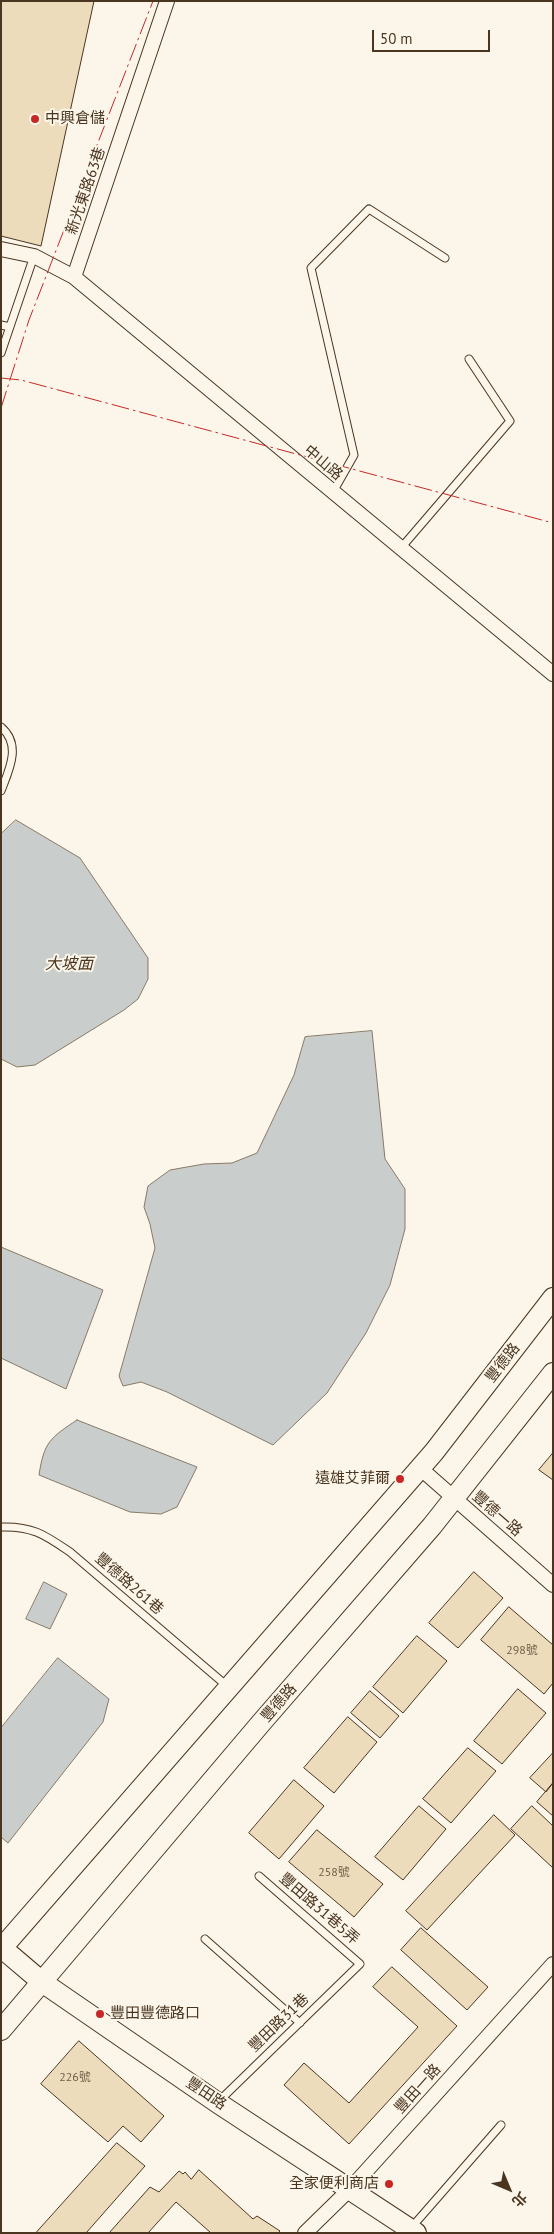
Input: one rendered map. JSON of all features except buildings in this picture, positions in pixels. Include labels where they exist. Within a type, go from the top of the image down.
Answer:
[{"type":"main road","name":"豐德路","points":[[2,1948],[420,1468],[553,1298]]},
{"type":"main road","name":"豐德路","points":[[1,2030],[455,1499],[553,1373]]},
{"type":"main road","name":"豐田路","points":[[2,1948],[42,1982],[218,2103],[413,2231]]},
{"type":"street","name":"新光東路63巷","points":[[74,277],[167,1]]},
{"type":"street","name":"中山路","points":[[1,249],[34,256],[74,277],[553,674]]},
{"type":"street","name":"豐德一路","points":[[420,1468],[553,1584]]},
{"type":"street","name":"豐田一路","points":[[305,2233],[350,2189],[553,1964]]},
{"type":"lane","points":[[333,492],[354,455],[311,268],[369,209],[445,258]]},
{"type":"lane","points":[[1,353],[34,256]]},
{"type":"lane","points":[[1,325],[10,327]]},
{"type":"lane","points":[[400,548],[510,420],[469,360]]},
{"type":"lane","points":[[1,726],[8,733],[14,754],[1,792]]},
{"type":"lane","name":"豐德路261巷","points":[[1,1527],[22,1527],[47,1536],[70,1552],[228,1687]]},
{"type":"lane","name":"豐田路31巷5弄","points":[[259,1876],[360,1964]]},
{"type":"lane","points":[[205,1939],[300,2023]]},
{"type":"lane","name":"豐田路31巷","points":[[218,2103],[360,1964]]},
{"type":"lane","points":[[413,2231],[501,2125]]},
{"type":"water","name":"大坡面","points":[[16,820],[80,858],[148,958],[148,979],[138,999],[124,1010],[35,1065],[17,1067],[1,1059],[1,834]]},
{"type":"water","points":[[372,1031],[385,1159],[405,1189],[405,1229],[390,1285],[366,1333],[327,1393],[273,1445],[167,1392],[141,1382],[123,1386],[119,1376],[155,1248],[144,1207],[148,1186],[170,1170],[204,1164],[232,1163],[257,1153],[294,1075],[305,1037]]},
{"type":"water","points":[[1,1247],[103,1290],[66,1389],[1,1358]]},
{"type":"water","points":[[77,1420],[197,1467],[177,1507],[161,1514],[130,1512],[39,1475],[43,1455],[50,1442]]},
{"type":"water","points":[[44,1582],[67,1594],[50,1629],[26,1619]]},
{"type":"water","points":[[58,1658],[109,1699],[103,1722],[8,1843],[1,1837],[1,1728]]},
{"type":"power","points":[[1,408],[29,320],[153,1]]},
{"type":"power","points":[[1,378],[21,380],[553,523]]},
{"type":"place","name":"中興倉儲","points":[[35,119]]},
{"type":"place","name":"遠雄艾菲爾","points":[[400,1479]]},
{"type":"place","name":"豐田豐德路口","points":[[100,2014]]},
{"type":"place","name":"全家便利商店","points":[[389,2184]]}]
